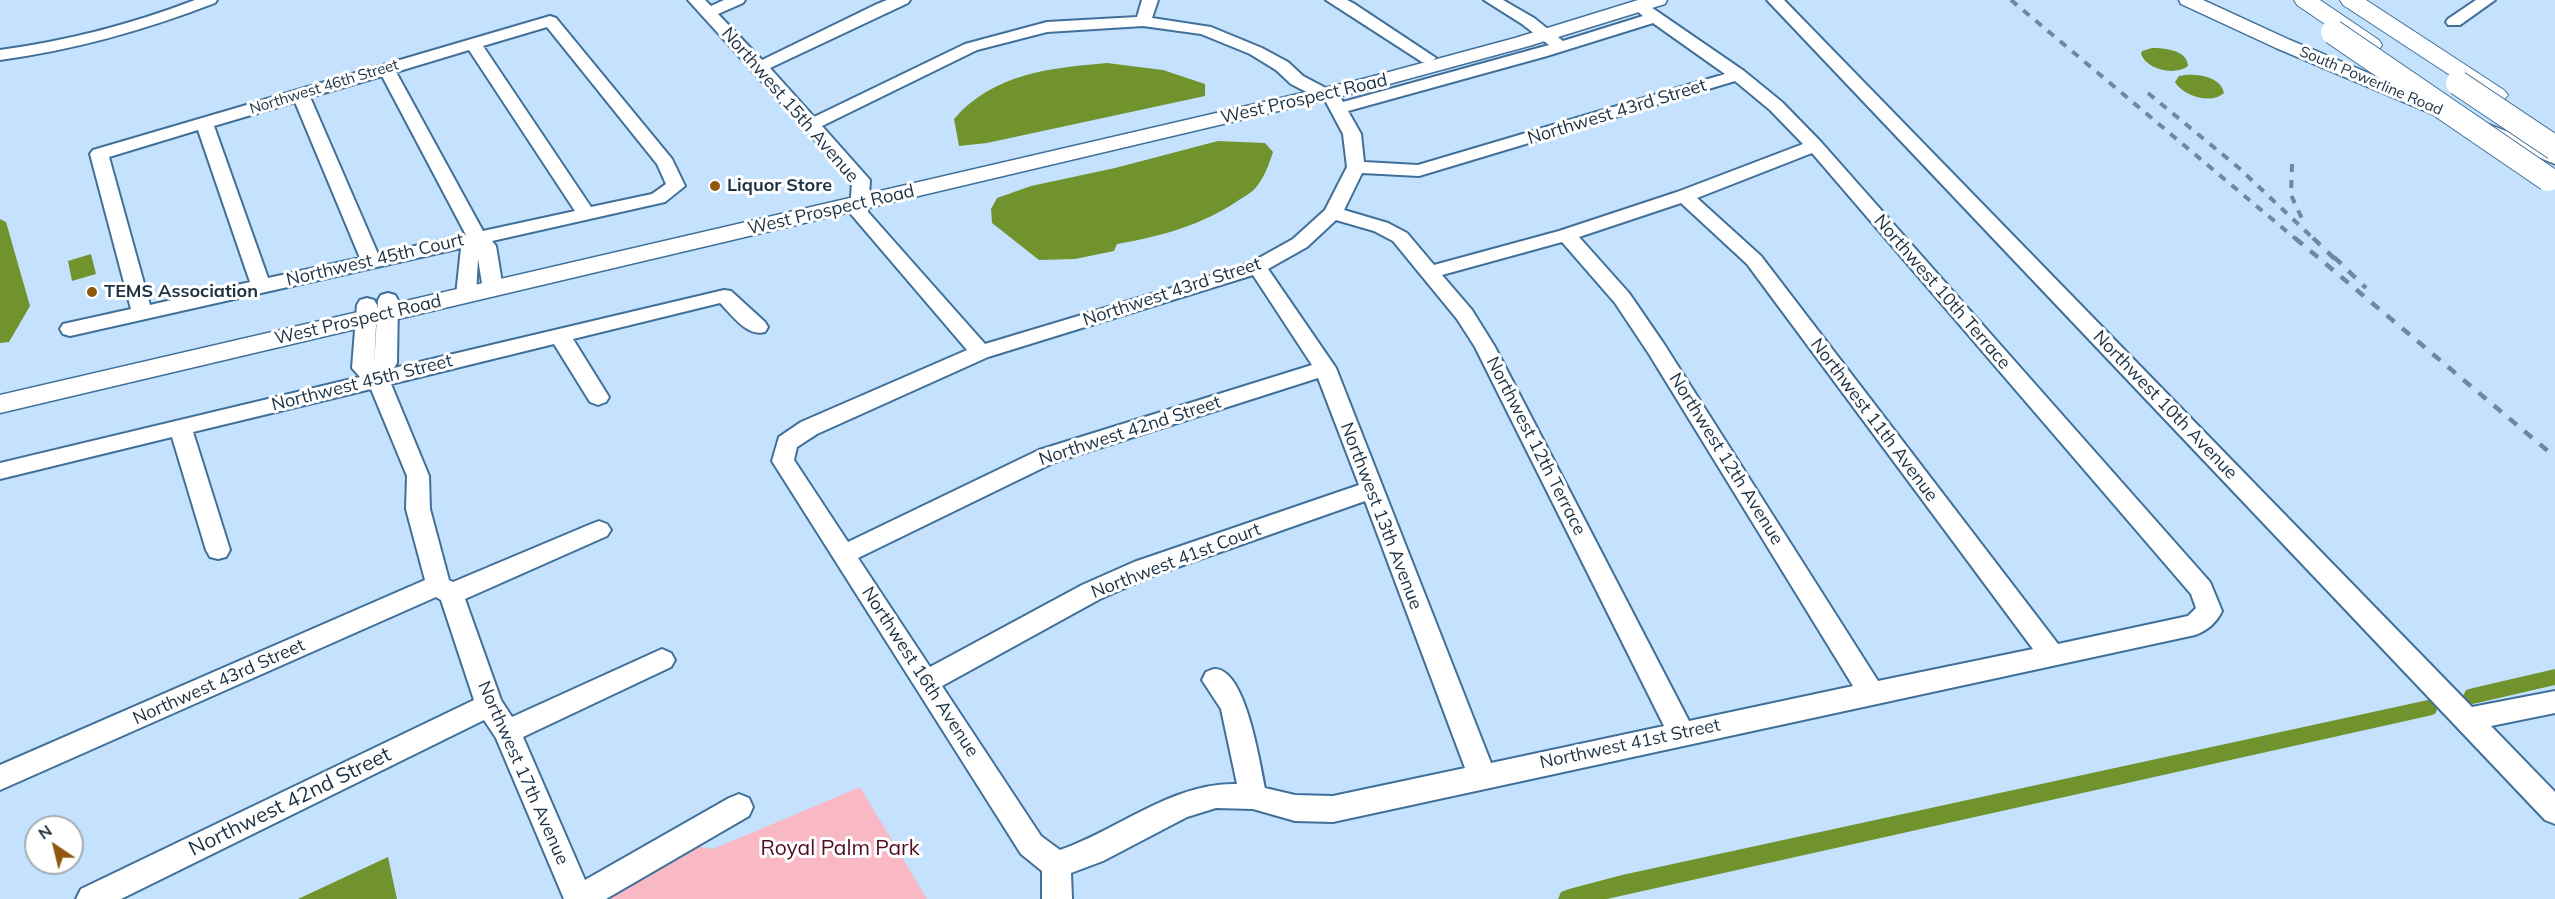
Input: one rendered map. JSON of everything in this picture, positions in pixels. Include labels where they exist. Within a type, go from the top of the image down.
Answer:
[{"type":"highway","points":[[2286,0],[2553,173]]},
{"type":"highway","points":[[2305,0],[2553,173]]},
{"type":"highway","points":[[2332,0],[2555,147]]},
{"type":"highway","points":[[2351,0],[2555,134]]},
{"type":"main road","name":"South Powerline Road","points":[[2187,0],[2553,173]]},
{"type":"main road","points":[[2215,0],[2555,147]]},
{"type":"main road","name":"West Prospect Road","points":[[0,404],[492,282],[860,197],[1324,96],[1549,36],[1644,6]]},
{"type":"main road","name":"West Prospect Road","points":[[1324,96],[1428,58],[1549,36]]},
{"type":"main road","points":[[2283,44],[2311,49],[2359,64]]},
{"type":"main road","name":"West Prospect Road","points":[[0,389],[377,309]]},
{"type":"street","points":[[0,55],[43,50],[105,35],[154,21],[209,0]]},
{"type":"street","name":"Northwest 15th Avenue","points":[[696,0],[760,67],[861,180],[859,213],[981,352]]},
{"type":"street","points":[[708,13],[736,0]]},
{"type":"street","points":[[760,67],[902,0]]},
{"type":"street","points":[[1143,21],[1150,0]]},
{"type":"street","points":[[1334,0],[1428,58]]},
{"type":"street","points":[[1492,0],[1549,36]]},
{"type":"street","name":"Northwest 10th Avenue","points":[[1775,0],[2555,811]]},
{"type":"street","points":[[2454,22],[2487,0]]},
{"type":"street","name":"Northwest 10th Terrace","points":[[1644,6],[1776,106],[1815,146],[2201,589],[2210,611]]},
{"type":"street","name":"Northwest 46th Street","points":[[142,312],[99,154],[550,21],[666,163],[676,186]]},
{"type":"street","points":[[811,125],[971,47],[1047,27],[1143,21],[1205,30],[1256,51],[1282,66],[1297,80],[1324,96],[1352,134],[1356,167]]},
{"type":"street","points":[[473,44],[586,213]]},
{"type":"street","points":[[386,68],[477,237],[486,246],[492,282]]},
{"type":"street","name":"Northwest 43rd Street","points":[[787,443],[809,428],[981,352],[1202,286],[1257,267],[1300,243],[1334,213],[1356,167],[1419,171],[1738,75]]},
{"type":"street","points":[[300,93],[371,260]]},
{"type":"street","points":[[204,123],[261,286]]},
{"type":"street","points":[[1431,272],[1566,234],[1684,196],[1815,146]]},
{"type":"street","name":"Northwest 45th Court","points":[[70,329],[371,260],[658,198],[676,186]]},
{"type":"street","name":"Northwest 11th Avenue","points":[[1684,196],[1754,260],[2052,655]]},
{"type":"street","name":"Northwest 12th Terrace","points":[[1334,213],[1381,227],[1400,237],[1465,315],[1485,347],[1681,732]]},
{"type":"street","name":"Northwest 12th Avenue","points":[[1566,234],[1622,298],[1657,349],[1872,694]]},
{"type":"street","points":[[467,288],[469,251],[477,237]]},
{"type":"street","name":"Northwest 13th Avenue","points":[[1257,267],[1325,368],[1482,776]]},
{"type":"street","name":"Northwest 45th Street","points":[[0,471],[724,296],[758,327]]},
{"type":"street","name":"Northwest 17th Avenue","points":[[377,309],[363,368],[378,379],[418,476],[418,509],[445,590],[489,705],[507,732],[579,899]]},
{"type":"street","points":[[560,336],[598,397]]},
{"type":"street","name":"Northwest 42nd Street","points":[[844,554],[1047,456],[1325,368]]},
{"type":"street","points":[[180,427],[218,550]]},
{"type":"street","name":"Northwest 16th Avenue","points":[[787,443],[783,461],[1031,845],[1056,865]]},
{"type":"street","name":"Northwest 41st Court","points":[[926,682],[1091,592],[1143,569],[1371,490]]},
{"type":"street","name":"Northwest 43rd Street","points":[[0,778],[445,590],[599,530]]},
{"type":"street","name":"Northwest 41st Street","points":[[1056,865],[1093,852],[1180,807],[1216,796],[1253,797],[1295,808],[1333,808],[1681,732],[2195,625],[2210,611]]},
{"type":"street","points":[[507,732],[662,660]]},
{"type":"street","points":[[1215,680],[1234,706],[1253,797]]},
{"type":"street","points":[[2467,719],[2555,702]]},
{"type":"street","name":"Northwest 42nd Street","points":[[91,899],[489,705]]},
{"type":"street","points":[[579,899],[740,807]]},
{"type":"street","points":[[1056,865],[1057,899]]},
{"type":"green space","name":"Royal Palm Park","points":[[860,787],[927,899],[602,899],[694,846],[713,849]]},
{"type":"shaded area","points":[[2152,48],[2169,49],[2180,53],[2184,56],[2188,66],[2169,71],[2149,64],[2141,54],[2142,51]]},
{"type":"shaded area","points":[[1107,63],[1163,70],[1205,84],[1205,96],[987,143],[959,146],[954,119],[987,92],[1005,82],[1044,71]]},
{"type":"shaded area","points":[[2179,76],[2203,76],[2214,80],[2219,83],[2224,93],[2212,98],[2191,95],[2175,82]]},
{"type":"shaded area","points":[[1218,141],[1265,143],[1273,152],[1262,178],[1251,192],[1210,217],[1180,229],[1117,244],[1114,251],[1075,259],[1039,260],[992,223],[991,209],[997,198],[1031,186],[1115,168]]},
{"type":"shaded area","points":[[0,219],[6,222],[30,306],[9,342],[0,343]]},
{"type":"shaded area","points":[[91,254],[96,274],[72,281],[68,261]]},
{"type":"shaded area","points":[[388,857],[397,899],[298,899]]},
{"type":"waterway","points":[[2473,696],[2555,677]]},
{"type":"waterway","points":[[1569,899],[1622,885],[2428,708]]},
{"type":"railway","points":[[2011,0],[2297,240]]},
{"type":"railway","points":[[2148,93],[2239,168],[2315,240]]},
{"type":"railway","points":[[2292,164],[2291,195],[2304,223]]},
{"type":"railway","points":[[2295,238],[2555,457]]},
{"type":"railway","points":[[2313,238],[2339,263]]},
{"type":"railway","points":[[2334,257],[2366,288]]},
{"type":"place","name":"Liquor Store","points":[[715,186]]},
{"type":"place","name":"TEMS Association","points":[[92,292]]}]
